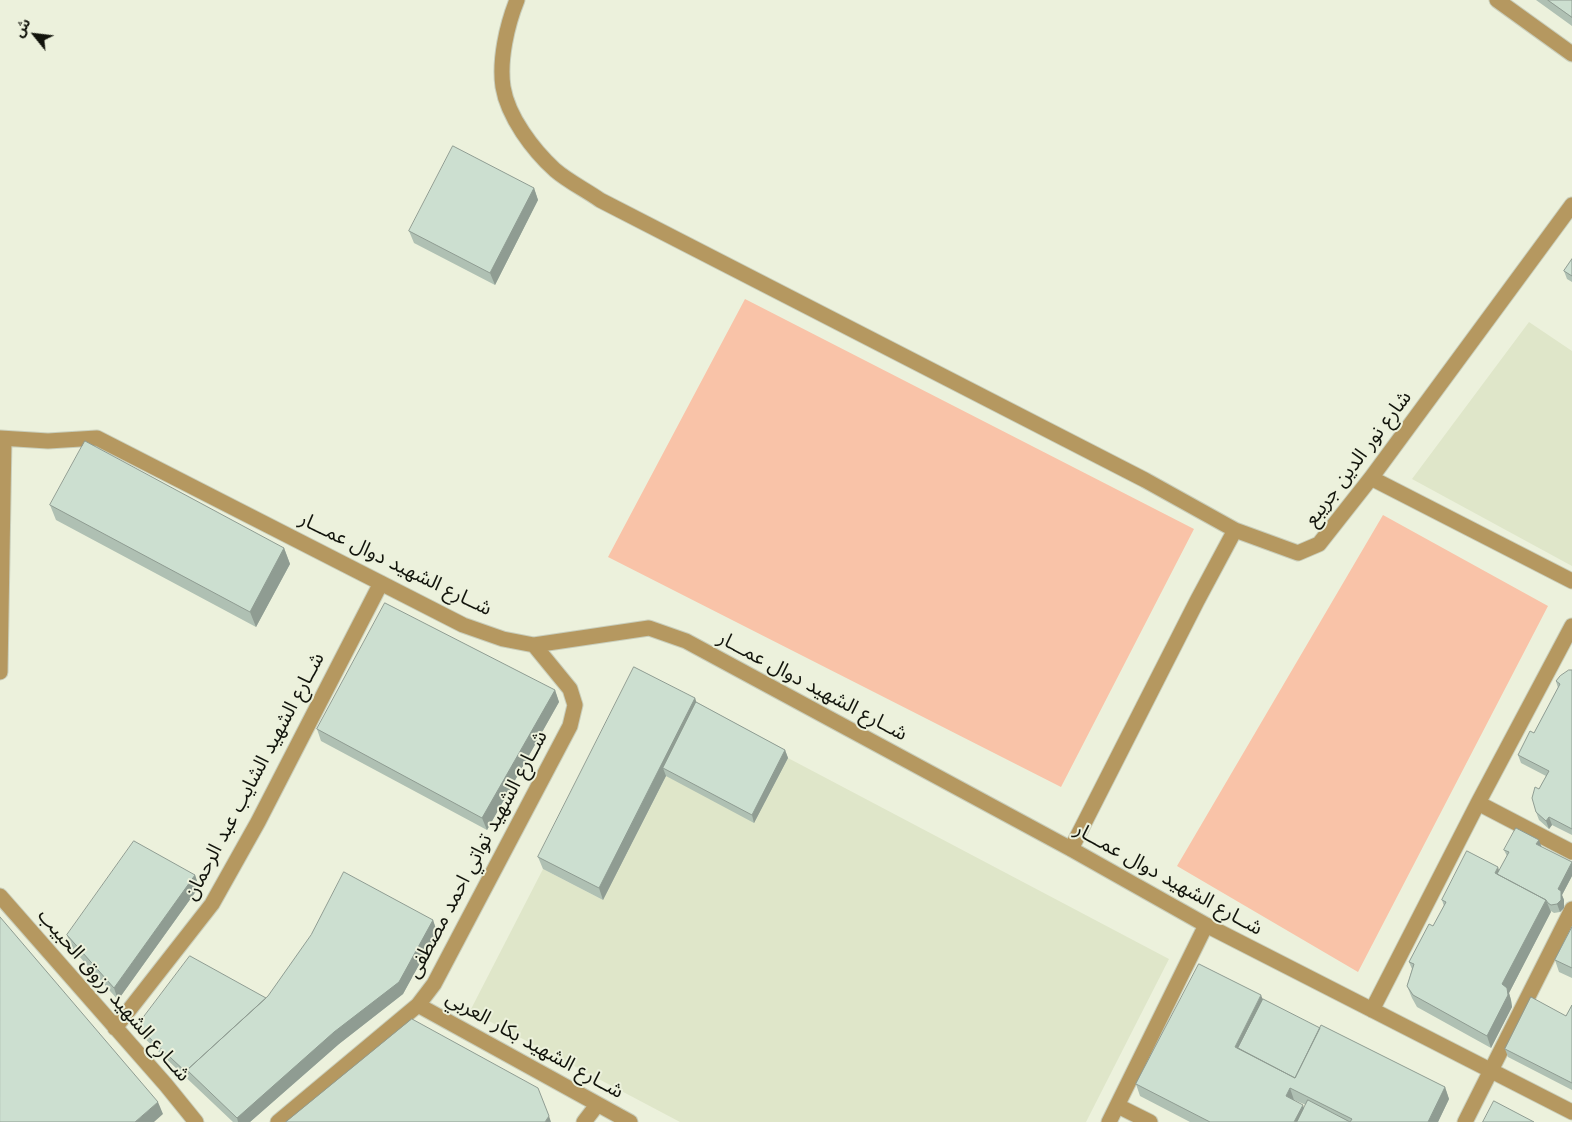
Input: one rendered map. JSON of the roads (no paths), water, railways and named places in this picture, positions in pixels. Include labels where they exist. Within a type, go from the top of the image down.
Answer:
[{"type":"street","name":"شارع نور الدين جريبع","points":[[517,0],[503,52],[503,87],[520,129],[536,151],[557,171],[600,200],[1145,480],[1236,530],[1298,553],[1319,544],[1371,478],[1572,205]]},
{"type":"street","points":[[1497,0],[1572,54]]},
{"type":"street","points":[[0,672],[2,438]]},
{"type":"street","name":"شــارع الشهيد دوال عمـــار","points":[[2,438],[48,441],[97,438],[463,625],[503,639],[534,645],[649,628],[686,641],[1071,849],[1206,926],[1572,1112]]},
{"type":"street","points":[[1371,478],[1572,581]]},
{"type":"street","points":[[1071,849],[1197,601],[1236,530]]},
{"type":"street","name":"شــارع الشهيد الشايب عبد الرحمان","points":[[115,1028],[212,904],[258,822],[381,583]]},
{"type":"street","points":[[1372,1010],[1572,626]]},
{"type":"street","name":"شــارع الشهيد تواتي احمد مصطفى","points":[[278,1122],[418,1005],[434,984],[570,726],[575,705],[570,689],[534,645]]},
{"type":"street","points":[[1478,804],[1572,852]]},
{"type":"street","name":"شــارع الشهيد رزوق الحبيب","points":[[0,896],[115,1028],[190,1120]]},
{"type":"street","points":[[1465,1122],[1572,909]]},
{"type":"street","points":[[1109,1122],[1206,926]]},
{"type":"street","name":"شــارع الشهيد بكار العربي","points":[[418,1005],[630,1122]]},
{"type":"street","points":[[584,1122],[597,1104]]},
{"type":"street","points":[[1118,1106],[1150,1122]]}]
